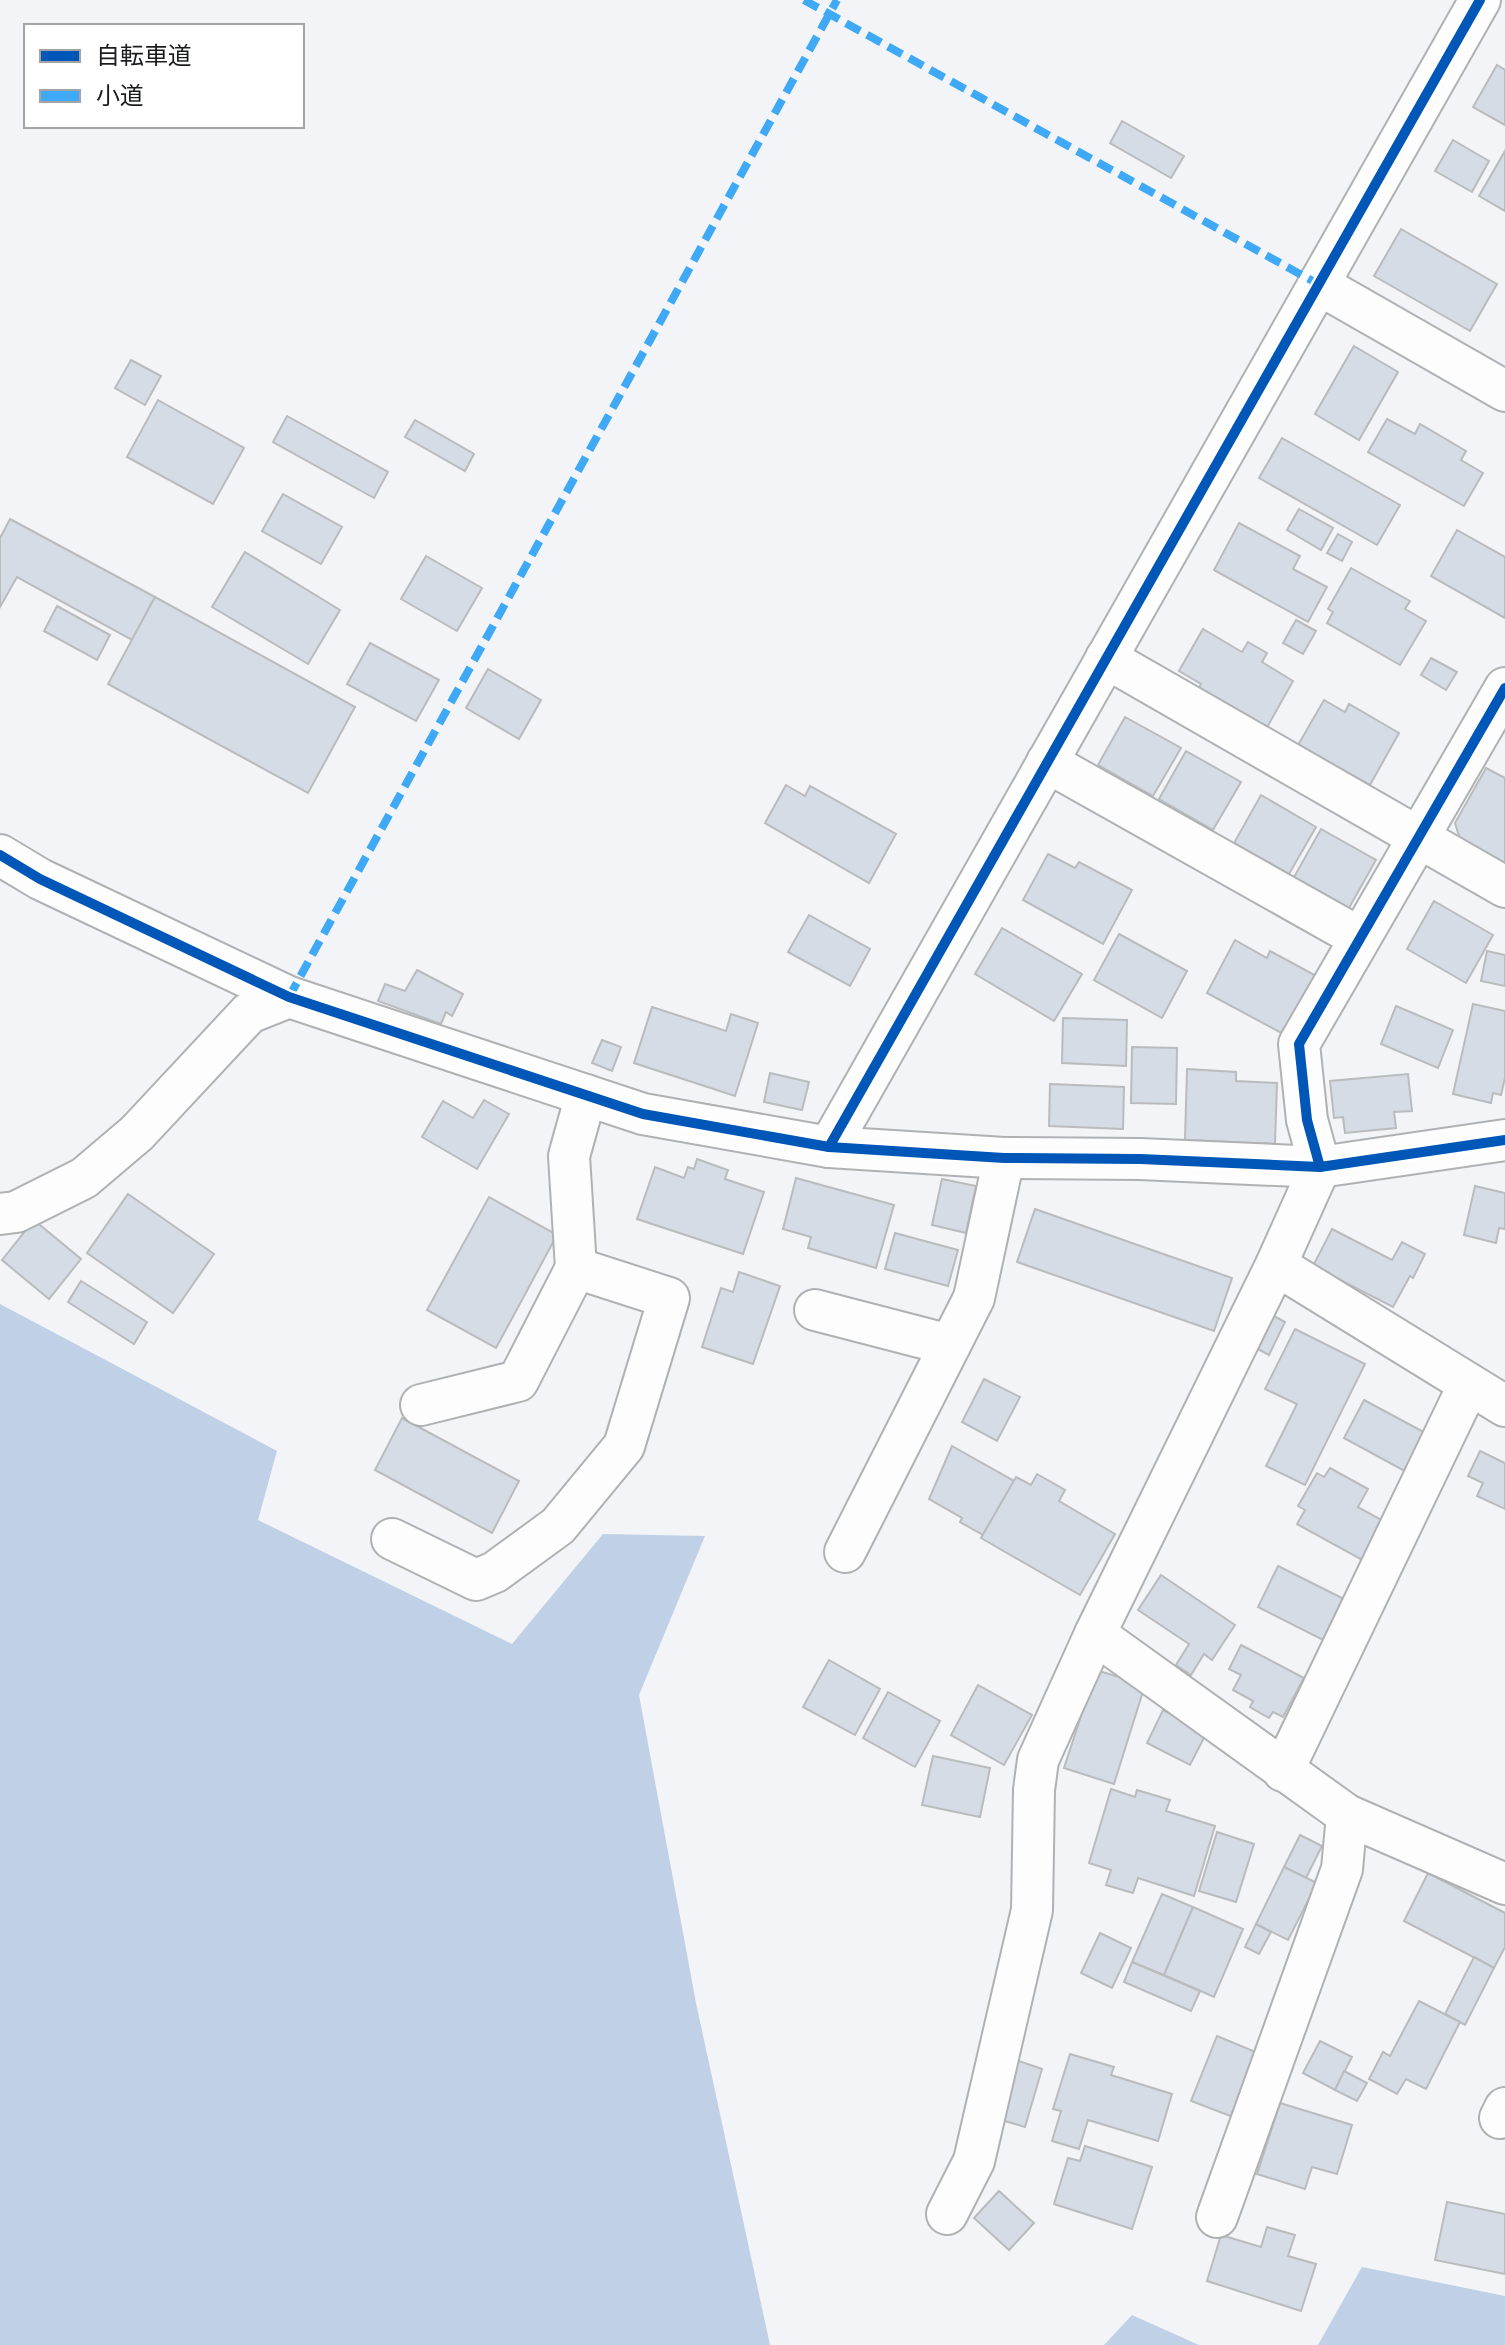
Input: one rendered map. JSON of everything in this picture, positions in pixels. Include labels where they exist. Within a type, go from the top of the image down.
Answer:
[{"type":"street","points":[[829,1147],[1480,0]]},
{"type":"street","points":[[1318,284],[1505,391]]},
{"type":"street","points":[[1106,658],[1505,887]]},
{"type":"street","points":[[947,2214],[974,2161],[1032,1910],[1034,1790],[1038,1760],[1095,1634],[1276,1265],[1320,1167],[1307,1120],[1299,1044],[1505,688]]},
{"type":"street","points":[[1047,762],[1360,938]]},
{"type":"street","points":[[0,855],[40,879],[289,997],[643,1114],[829,1147],[1004,1158],[1140,1159],[1320,1167],[1505,1140]]},
{"type":"street","points":[[0,1214],[16,1212],[84,1178],[137,1133],[249,1013],[289,997]]},
{"type":"street","points":[[421,1405],[518,1381],[576,1268],[569,1156],[586,1095]]},
{"type":"street","points":[[845,1552],[974,1298],[1004,1158]]},
{"type":"street","points":[[1276,1265],[1505,1406]]},
{"type":"street","points":[[392,1539],[476,1580],[486,1576],[558,1526],[624,1446],[669,1298],[576,1268]]},
{"type":"street","points":[[815,1310],[950,1345]]},
{"type":"street","points":[[1283,1771],[1469,1384]]},
{"type":"street","points":[[1095,1634],[1347,1815],[1505,1884]]},
{"type":"street","points":[[1217,2217],[1342,1869],[1347,1815]]},
{"type":"shaded area","points":[[0,1304],[277,1451],[258,1520],[512,1644],[603,1534],[705,1536],[639,1695],[696,2003],[770,2345],[0,2345]]},
{"type":"shaded area","points":[[1362,2267],[1505,2296],[1505,2345],[1318,2345]]},
{"type":"shaded area","points":[[1132,2315],[1199,2345],[1104,2345]]},
{"type":"building","points":[[1497,65],[1505,70],[1505,125],[1473,107]]},
{"type":"building","points":[[1122,121],[1184,156],[1171,178],[1110,143]]},
{"type":"building","points":[[1453,140],[1489,161],[1472,192],[1435,171]]},
{"type":"building","points":[[1505,151],[1505,211],[1479,196]]},
{"type":"building","points":[[1401,229],[1497,284],[1470,331],[1374,276]]},
{"type":"building","points":[[1354,346],[1398,372],[1359,440],[1315,414]]},
{"type":"building","points":[[131,360],[161,376],[145,405],[115,388]]},
{"type":"building","points":[[158,400],[244,448],[213,504],[127,457]]},
{"type":"building","points":[[287,416],[388,472],[374,498],[273,442]]},
{"type":"building","points":[[1387,419],[1415,434],[1420,424],[1466,451],[1461,460],[1483,473],[1464,506],[1368,452]]},
{"type":"building","points":[[415,420],[474,454],[465,471],[405,437]]},
{"type":"building","points":[[1282,438],[1400,505],[1377,545],[1259,478]]},
{"type":"building","points":[[283,494],[342,527],[321,564],[262,531]]},
{"type":"building","points":[[1299,509],[1333,528],[1321,550],[1287,530]]},
{"type":"building","points":[[10,519],[155,597],[132,640],[17,577],[0,607],[0,538]]},
{"type":"building","points":[[1239,523],[1300,556],[1293,569],[1327,587],[1308,622],[1214,570]]},
{"type":"building","points":[[1457,530],[1505,557],[1505,618],[1431,576]]},
{"type":"building","points":[[1338,534],[1352,542],[1342,561],[1327,553]]},
{"type":"building","points":[[245,552],[340,610],[308,664],[212,607]]},
{"type":"building","points":[[426,556],[482,588],[457,631],[401,599]]},
{"type":"building","points":[[1351,568],[1410,601],[1405,609],[1426,621],[1400,665],[1327,623],[1333,612],[1328,609]]},
{"type":"building","points":[[155,597],[355,707],[308,793],[108,684]]},
{"type":"building","points":[[57,606],[110,635],[97,660],[44,631]]},
{"type":"building","points":[[1296,620],[1316,631],[1303,654],[1283,643]]},
{"type":"building","points":[[1203,629],[1242,652],[1248,642],[1267,653],[1262,662],[1293,681],[1265,731],[1197,692],[1201,684],[1179,671]]},
{"type":"building","points":[[370,643],[439,680],[416,721],[347,684]]},
{"type":"building","points":[[1431,658],[1457,672],[1446,690],[1421,675]]},
{"type":"building","points":[[488,669],[541,700],[519,739],[466,708]]},
{"type":"building","points":[[1324,700],[1345,712],[1349,704],[1399,733],[1370,785],[1298,745]]},
{"type":"building","points":[[1125,717],[1181,748],[1153,796],[1098,765]]},
{"type":"building","points":[[1186,751],[1241,782],[1213,830],[1159,799]]},
{"type":"building","points":[[1486,768],[1505,778],[1505,865],[1460,839],[1455,823]]},
{"type":"building","points":[[786,785],[805,796],[810,786],[896,834],[869,883],[765,823]]},
{"type":"building","points":[[1261,795],[1316,827],[1289,874],[1234,843]]},
{"type":"building","points":[[1321,829],[1376,860],[1349,908],[1294,877]]},
{"type":"building","points":[[1048,854],[1075,868],[1079,862],[1132,890],[1103,944],[1023,900]]},
{"type":"building","points":[[1434,901],[1493,935],[1466,983],[1407,949]]},
{"type":"building","points":[[809,915],[870,949],[850,986],[788,952]]},
{"type":"building","points":[[1002,928],[1082,974],[1054,1021],[975,974]]},
{"type":"building","points":[[1119,934],[1187,971],[1162,1018],[1094,980]]},
{"type":"building","points":[[1235,940],[1267,958],[1270,951],[1320,978],[1287,1036],[1207,993]]},
{"type":"building","points":[[1487,951],[1505,955],[1505,986],[1481,981]]},
{"type":"building","points":[[417,970],[463,994],[452,1016],[446,1012],[441,1024],[378,1001],[385,984],[405,991]]},
{"type":"building","points":[[1473,1004],[1505,1011],[1505,1078],[1501,1095],[1493,1093],[1491,1103],[1453,1094]]},
{"type":"building","points":[[1396,1006],[1453,1030],[1438,1068],[1381,1044]]},
{"type":"building","points":[[652,1007],[726,1031],[731,1014],[758,1023],[735,1096],[634,1063]]},
{"type":"building","points":[[1063,1018],[1127,1020],[1126,1066],[1062,1063]]},
{"type":"building","points":[[602,1040],[621,1047],[612,1071],[592,1063]]},
{"type":"building","points":[[1132,1047],[1177,1048],[1176,1104],[1131,1103]]},
{"type":"building","points":[[1187,1069],[1236,1072],[1236,1081],[1277,1083],[1275,1144],[1185,1140]]},
{"type":"building","points":[[770,1073],[809,1082],[802,1110],[764,1102]]},
{"type":"building","points":[[1408,1074],[1412,1111],[1394,1112],[1396,1128],[1345,1133],[1343,1117],[1334,1118],[1330,1081]]},
{"type":"building","points":[[1050,1084],[1124,1087],[1123,1129],[1049,1126]]},
{"type":"building","points":[[484,1100],[509,1114],[477,1169],[422,1137],[443,1101],[473,1118]]},
{"type":"building","points":[[697,1159],[728,1170],[725,1179],[764,1192],[743,1254],[637,1219],[655,1167],[684,1178],[688,1167],[694,1169]]},
{"type":"building","points":[[796,1178],[894,1205],[876,1268],[808,1248],[811,1237],[783,1229]]},
{"type":"building","points":[[942,1179],[976,1186],[966,1233],[932,1225]]},
{"type":"building","points":[[1475,1186],[1505,1193],[1505,1229],[1499,1228],[1496,1243],[1464,1235]]},
{"type":"building","points":[[128,1194],[214,1254],[173,1313],[87,1253]]},
{"type":"building","points":[[489,1197],[557,1235],[496,1348],[427,1310]]},
{"type":"building","points":[[1035,1209],[1232,1278],[1214,1331],[1017,1262]]},
{"type":"building","points":[[34,1220],[81,1259],[49,1299],[2,1260]]},
{"type":"building","points":[[1332,1229],[1392,1260],[1402,1242],[1425,1254],[1393,1307],[1313,1266]]},
{"type":"building","points":[[895,1233],[958,1250],[948,1286],[885,1269]]},
{"type":"building","points":[[739,1272],[780,1286],[753,1364],[702,1347],[721,1288],[733,1292]]},
{"type":"building","points":[[81,1281],[147,1322],[134,1344],[68,1302]]},
{"type":"building","points":[[1272,1315],[1285,1322],[1269,1355],[1256,1348]]},
{"type":"building","points":[[1295,1329],[1365,1364],[1305,1485],[1266,1466],[1297,1404],[1265,1389]]},
{"type":"building","points":[[984,1379],[1020,1397],[997,1441],[962,1422]]},
{"type":"building","points":[[1364,1400],[1431,1436],[1410,1474],[1344,1438]]},
{"type":"building","points":[[402,1418],[519,1481],[492,1533],[375,1470]]},
{"type":"building","points":[[952,1446],[1014,1481],[983,1535],[960,1522],[962,1518],[929,1499]]},
{"type":"building","points":[[1480,1451],[1505,1463],[1505,1509],[1477,1496],[1483,1483],[1468,1476]]},
{"type":"building","points":[[1330,1468],[1368,1489],[1358,1507],[1385,1522],[1364,1561],[1297,1524],[1305,1510],[1298,1506],[1317,1473],[1324,1477]]},
{"type":"building","points":[[1037,1474],[1065,1490],[1059,1501],[1115,1534],[1080,1595],[981,1538],[1016,1477],[1031,1485]]},
{"type":"building","points":[[1278,1566],[1344,1599],[1323,1640],[1258,1607]]},
{"type":"building","points":[[1161,1575],[1235,1625],[1212,1660],[1204,1654],[1191,1675],[1176,1665],[1189,1644],[1138,1610]]},
{"type":"building","points":[[1241,1645],[1304,1678],[1283,1717],[1273,1712],[1269,1718],[1250,1707],[1253,1701],[1233,1690],[1241,1675],[1229,1669]]},
{"type":"building","points":[[829,1660],[880,1689],[855,1735],[803,1707]]},
{"type":"building","points":[[1096,1670],[1145,1685],[1114,1784],[1064,1768]]},
{"type":"building","points":[[978,1685],[1032,1715],[1004,1765],[951,1735]]},
{"type":"building","points":[[888,1692],[940,1721],[915,1767],[863,1738]]},
{"type":"building","points":[[1163,1710],[1207,1732],[1190,1765],[1147,1743]]},
{"type":"building","points":[[933,1756],[990,1768],[980,1817],[922,1805]]},
{"type":"building","points":[[1111,1789],[1135,1797],[1137,1790],[1170,1800],[1166,1811],[1215,1826],[1194,1896],[1138,1878],[1133,1893],[1106,1885],[1111,1870],[1089,1863]]},
{"type":"building","points":[[1217,1832],[1254,1844],[1236,1902],[1199,1891]]},
{"type":"building","points":[[1300,1835],[1322,1846],[1306,1878],[1284,1867]]},
{"type":"building","points":[[1284,1867],[1317,1883],[1288,1940],[1256,1924]]},
{"type":"building","points":[[1428,1873],[1505,1913],[1505,1947],[1494,1968],[1404,1921]]},
{"type":"building","points":[[1162,1894],[1193,1907],[1164,1975],[1132,1962]]},
{"type":"building","points":[[1193,1907],[1243,1929],[1214,1997],[1164,1975]]},
{"type":"building","points":[[1256,1924],[1271,1932],[1259,1954],[1245,1947]]},
{"type":"building","points":[[1100,1933],[1131,1948],[1112,1988],[1081,1973]]},
{"type":"building","points":[[1474,1957],[1494,1968],[1465,2025],[1445,2014]]},
{"type":"building","points":[[1132,1962],[1200,1991],[1191,2011],[1124,1982]]},
{"type":"building","points":[[1419,2001],[1460,2022],[1426,2089],[1406,2079],[1397,2094],[1369,2079],[1383,2052],[1390,2056]]},
{"type":"building","points":[[1217,2036],[1258,2053],[1233,2117],[1191,2101]]},
{"type":"building","points":[[1320,2041],[1352,2057],[1335,2090],[1303,2073]]},
{"type":"building","points":[[1070,2054],[1114,2067],[1111,2075],[1172,2094],[1158,2141],[1088,2120],[1079,2149],[1052,2141],[1061,2111],[1053,2109]]},
{"type":"building","points":[[1013,2059],[1042,2069],[1025,2127],[995,2118]]},
{"type":"building","points":[[1344,2071],[1367,2083],[1357,2101],[1335,2090]]},
{"type":"building","points":[[1280,2103],[1352,2125],[1337,2174],[1312,2167],[1305,2189],[1257,2174]]},
{"type":"building","points":[[1085,2146],[1152,2167],[1132,2229],[1054,2204],[1068,2158],[1080,2161]]},
{"type":"building","points":[[999,2191],[1034,2223],[1009,2250],[974,2218]]},
{"type":"building","points":[[1447,2202],[1505,2214],[1505,2274],[1435,2260]]},
{"type":"building","points":[[1267,2227],[1295,2235],[1288,2256],[1316,2264],[1301,2311],[1207,2281],[1221,2235],[1261,2247]]},
{"type":"marked path","points":[[804,0],[1318,284]]},
{"type":"marked path","points":[[289,997],[837,0]]},
{"type":"cycle path","points":[[829,1147],[1480,0]]},
{"type":"cycle path","points":[[1320,1167],[1307,1120],[1299,1044],[1505,688]]},
{"type":"cycle path","points":[[0,855],[40,879],[289,997],[643,1114],[829,1147],[1004,1158],[1140,1159],[1320,1167],[1505,1140]]}]
